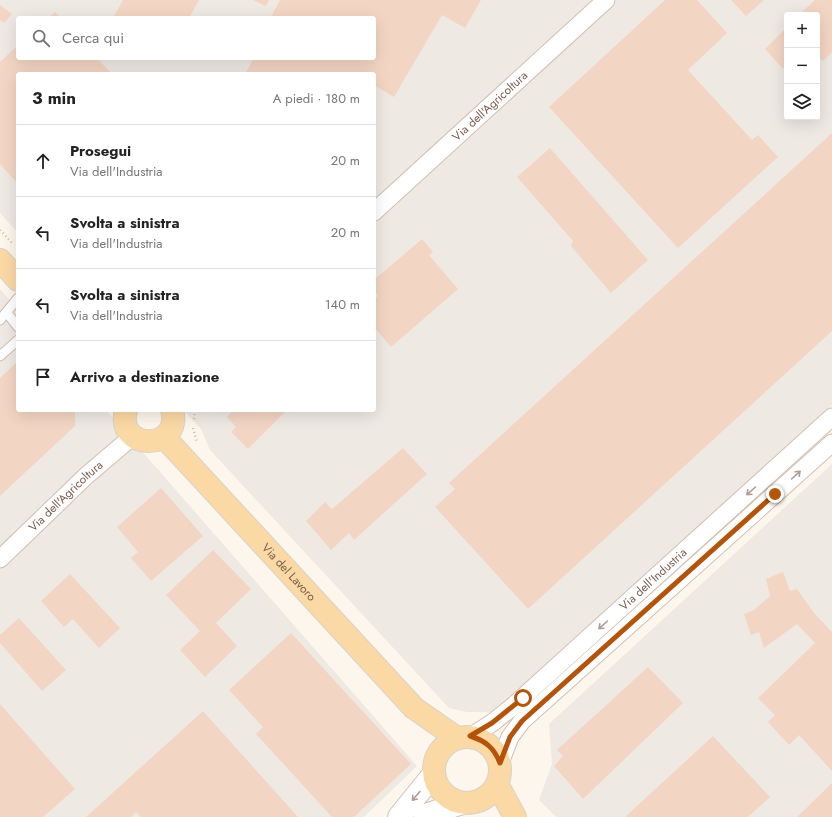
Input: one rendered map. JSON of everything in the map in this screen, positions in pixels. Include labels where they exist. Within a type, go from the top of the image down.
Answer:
[{"type":"main road","points":[[7,253],[16,275]]},
{"type":"main road","points":[[126,412],[125,423],[133,436],[145,442],[158,440],[164,437],[172,426],[172,412]]},
{"type":"main road","name":"Via del Lavoro","points":[[164,437],[414,708],[464,737]]},
{"type":"main road","name":"Via del Lavoro","points":[[414,708],[435,765]]},
{"type":"main road","points":[[464,737],[480,739],[489,745],[496,753],[485,787]]},
{"type":"main road","name":"Via dell'Industria","points":[[435,765],[449,741],[464,737]]},
{"type":"main road","points":[[435,765],[437,785],[443,794],[452,800],[485,787]]},
{"type":"main road","points":[[485,787],[508,817]]},
{"type":"main road","points":[[485,787],[515,817]]},
{"type":"street","name":"Via dell'Agricoltura","points":[[376,210],[606,0]]},
{"type":"street","name":"Via dell'Industria","points":[[464,737],[512,708],[832,417]]},
{"type":"street","name":"Via dell'Agricoltura","points":[[0,559],[86,476],[133,436]]},
{"type":"street","name":"Via dell'Industria","points":[[485,787],[510,737],[522,721],[832,443]]},
{"type":"street","name":"Via dell'Industria","points":[[399,817],[435,765]]},
{"type":"street","points":[[425,817],[485,787]]},
{"type":"lane","points":[[0,320],[16,301]]},
{"type":"lane","points":[[7,313],[16,324]]},
{"type":"lane","points":[[0,356],[16,342]]},
{"type":"path","points":[[0,230],[7,253]]},
{"type":"shaded area","points":[[0,0],[832,0],[832,405],[515,696],[492,712],[467,712],[449,708],[210,450],[201,429],[185,412],[376,412],[376,72],[16,72],[16,231],[0,213]]},
{"type":"shaded area","points":[[0,289],[16,308],[16,412],[108,412],[417,766],[364,817],[0,817]]},
{"type":"shaded area","points":[[832,464],[832,817],[556,817],[539,800],[552,764],[549,724]]},
{"type":"building","points":[[123,0],[199,0],[190,16],[114,16]]},
{"type":"building","points":[[253,0],[269,0],[266,6]]},
{"type":"building","points":[[280,0],[481,0],[465,28],[442,15],[394,97],[376,86],[376,72],[246,72],[253,60],[376,60],[376,16],[272,16]]},
{"type":"building","points":[[665,0],[697,0],[727,33],[688,70],[752,140],[758,135],[778,157],[678,248],[549,107]]},
{"type":"building","points":[[731,0],[764,0],[746,16]]},
{"type":"building","points":[[815,0],[832,0],[832,52],[823,61],[820,58],[820,12],[802,12]]},
{"type":"building","points":[[0,5],[12,14],[4,23],[0,20]]},
{"type":"building","points":[[55,12],[59,16],[50,16]]},
{"type":"building","points":[[784,30],[783,69],[765,49]]},
{"type":"building","points":[[16,47],[16,60],[99,60],[110,72],[16,72],[16,182],[0,164],[0,62]]},
{"type":"building","points":[[832,133],[832,331],[528,609],[435,507],[455,489],[449,483]]},
{"type":"building","points":[[550,148],[648,260],[611,293],[571,246],[573,241],[517,177]]},
{"type":"building","points":[[422,239],[433,252],[429,255],[458,289],[391,347],[376,329],[376,298],[378,296],[376,294],[376,278]]},
{"type":"building","points":[[16,363],[16,412],[75,412],[75,426],[0,496],[0,378]]},
{"type":"building","points":[[231,412],[285,412],[248,449],[231,432],[236,427],[227,417]]},
{"type":"building","points":[[403,448],[427,474],[354,540],[349,533],[331,550],[306,521],[325,502],[332,509]]},
{"type":"building","points":[[161,488],[203,536],[151,581],[131,558],[138,552],[117,527]]},
{"type":"building","points":[[213,550],[251,589],[216,623],[237,646],[205,677],[180,650],[200,631],[166,595]]},
{"type":"building","points":[[783,572],[790,591],[797,589],[814,613],[832,632],[832,771],[799,735],[789,745],[768,722],[775,715],[758,698],[815,643],[797,624],[764,648],[759,632],[751,635],[744,614],[754,610],[770,596],[766,579]]},
{"type":"building","points":[[70,574],[120,628],[99,648],[73,619],[64,627],[41,601]]},
{"type":"building","points":[[19,618],[66,670],[42,691],[0,643],[0,635]]},
{"type":"building","points":[[291,633],[411,764],[354,817],[332,817],[256,734],[263,727],[229,690]]},
{"type":"building","points":[[648,667],[683,703],[583,799],[554,766],[563,756],[557,750]]},
{"type":"building","points":[[0,704],[75,789],[43,817],[0,817]]},
{"type":"building","points":[[203,711],[298,817],[141,817],[136,812],[131,817],[86,817]]},
{"type":"building","points":[[713,736],[770,797],[748,817],[625,817]]},
{"type":"building","points":[[832,783],[832,817],[797,817]]},
{"type":"route","points":[[523,698],[492,723],[470,736],[480,739],[489,745],[496,753],[500,763],[510,737],[522,721],[775,494]]}]
